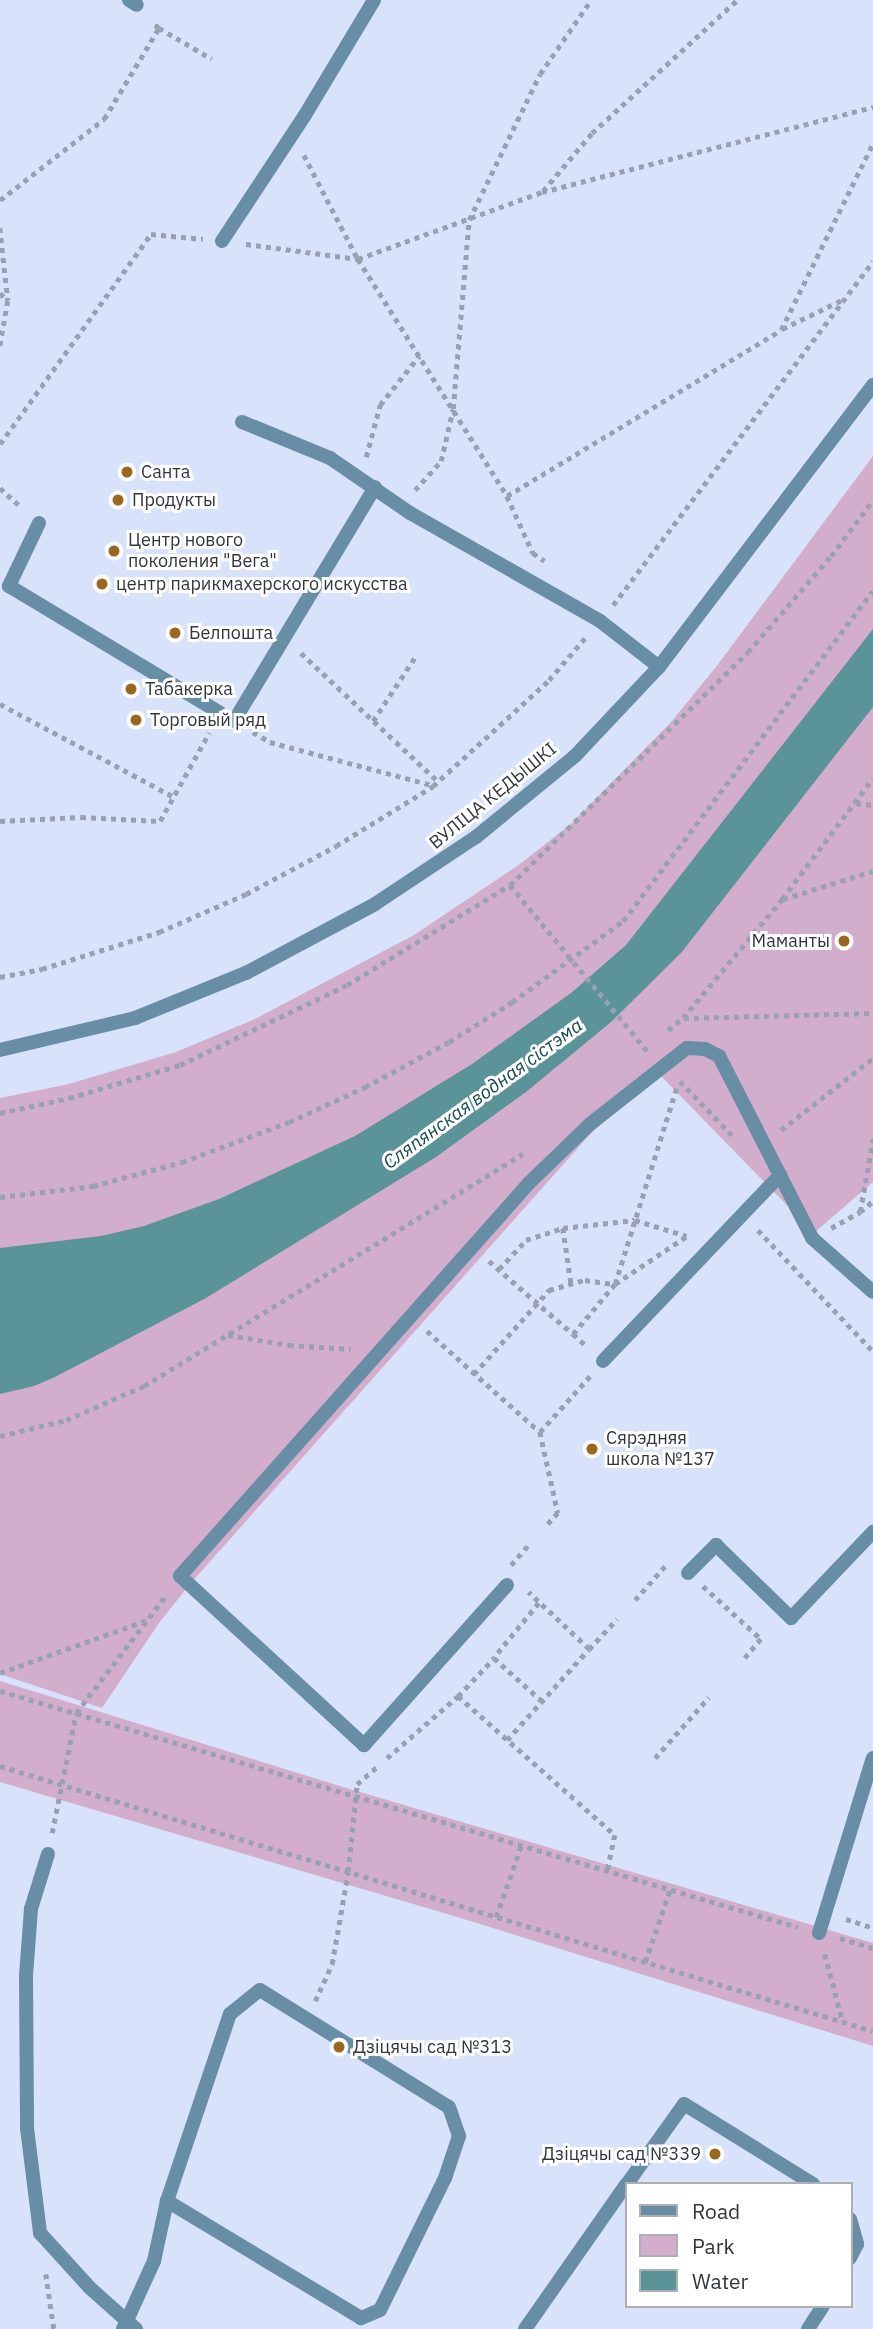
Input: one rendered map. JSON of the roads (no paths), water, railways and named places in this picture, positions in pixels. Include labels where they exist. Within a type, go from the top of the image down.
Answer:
[{"type":"street","points":[[222,241],[293,134],[374,0]]},
{"type":"street","name":"ВУЛІЦА КЕДЫШКІ","points":[[0,1050],[101,1027],[186,999],[257,968],[376,904],[467,844],[538,788],[584,747],[659,667],[873,385]]},
{"type":"street","points":[[242,422],[330,458],[410,513],[600,621],[659,667]]},
{"type":"street","points":[[39,523],[9,586],[234,721],[375,487]]},
{"type":"street","points":[[511,1581],[364,1745],[180,1576],[383,1351],[529,1183],[590,1124],[687,1048],[705,1049],[719,1056],[812,1238],[873,1292]]},
{"type":"street","points":[[603,1361],[780,1175]]},
{"type":"street","points":[[688,1573],[716,1545],[791,1618],[873,1532]]},
{"type":"street","points":[[819,1933],[873,1758]]},
{"type":"street","points":[[48,1854],[31,1909],[26,1976],[27,2128],[40,2233],[128,2326],[154,2261],[167,2202],[230,2014],[260,1990],[449,2107],[459,2136],[445,2178],[380,2310],[361,2318],[167,2202]]},
{"type":"street","points":[[629,2182],[684,2104],[810,2182]]},
{"type":"street","points":[[525,2329],[624,2189]]},
{"type":"street","points":[[852,2226],[857,2244],[852,2254]]},
{"type":"street","points":[[808,2329],[822,2308]]},
{"type":"water","name":"Сляпянская водная сістэма","points":[[873,629],[873,707],[681,953],[611,1022],[526,1092],[436,1157],[206,1298],[55,1377],[34,1386],[0,1394],[0,1248],[101,1236],[144,1226],[219,1199],[355,1136],[472,1064],[571,993],[626,945]]},
{"type":"place","name":"Санта","points":[[127,472]]},
{"type":"place","name":"Продукты","points":[[118,500]]},
{"type":"place","name":"Центр нового поколения \"Вега\"","points":[[114,551]]},
{"type":"place","name":"центр парикмахерского искусства","points":[[102,584]]},
{"type":"place","name":"Белпошта","points":[[175,633]]},
{"type":"place","name":"Табакерка","points":[[131,689]]},
{"type":"place","name":"Торговый ряд","points":[[136,720]]},
{"type":"place","name":"Маманты","points":[[844,941]]},
{"type":"place","name":"Сярэдняя школа №137","points":[[592,1449]]},
{"type":"place","name":"Дзіцячы сад №313","points":[[339,2047]]},
{"type":"place","name":"Дзіцячы сад №339","points":[[715,2154]]}]
